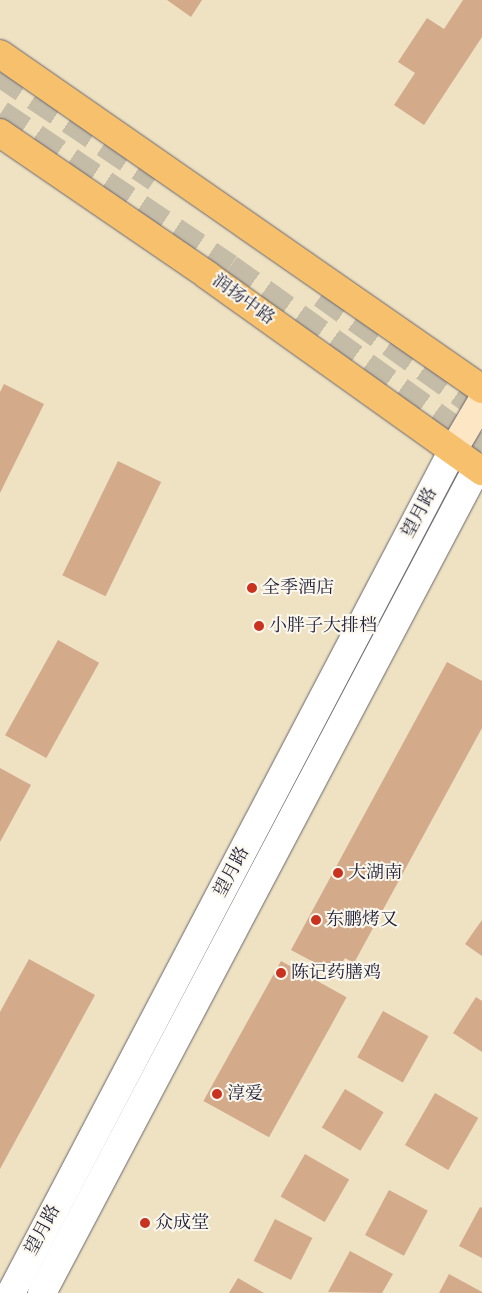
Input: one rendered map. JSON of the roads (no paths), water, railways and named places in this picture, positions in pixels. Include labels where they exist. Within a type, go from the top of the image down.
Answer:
[{"type":"main road","points":[[0,54],[482,389]]},
{"type":"main road","name":"润扬中路","points":[[0,133],[207,275],[453,450],[480,466]]},
{"type":"main road","points":[[453,450],[482,401]]},
{"type":"street","name":"望月路","points":[[10,1293],[453,450]]},
{"type":"street","name":"望月路","points":[[42,1293],[480,466]]},
{"type":"tunnel","points":[[0,73],[156,178]]},
{"type":"tunnel","points":[[0,114],[229,268],[482,450]]},
{"type":"tunnel","points":[[322,294],[482,408]]},
{"type":"place","name":"全季酒店","points":[[252,588]]},
{"type":"place","name":"小胖子大排档","points":[[259,626]]},
{"type":"place","name":"大湖南","points":[[338,873]]},
{"type":"place","name":"东鹏烤又","points":[[316,920]]},
{"type":"place","name":"陈记药膳鸡","points":[[281,973]]},
{"type":"place","name":"淳爱","points":[[217,1094]]},
{"type":"place","name":"众成堂","points":[[145,1223]]}]
